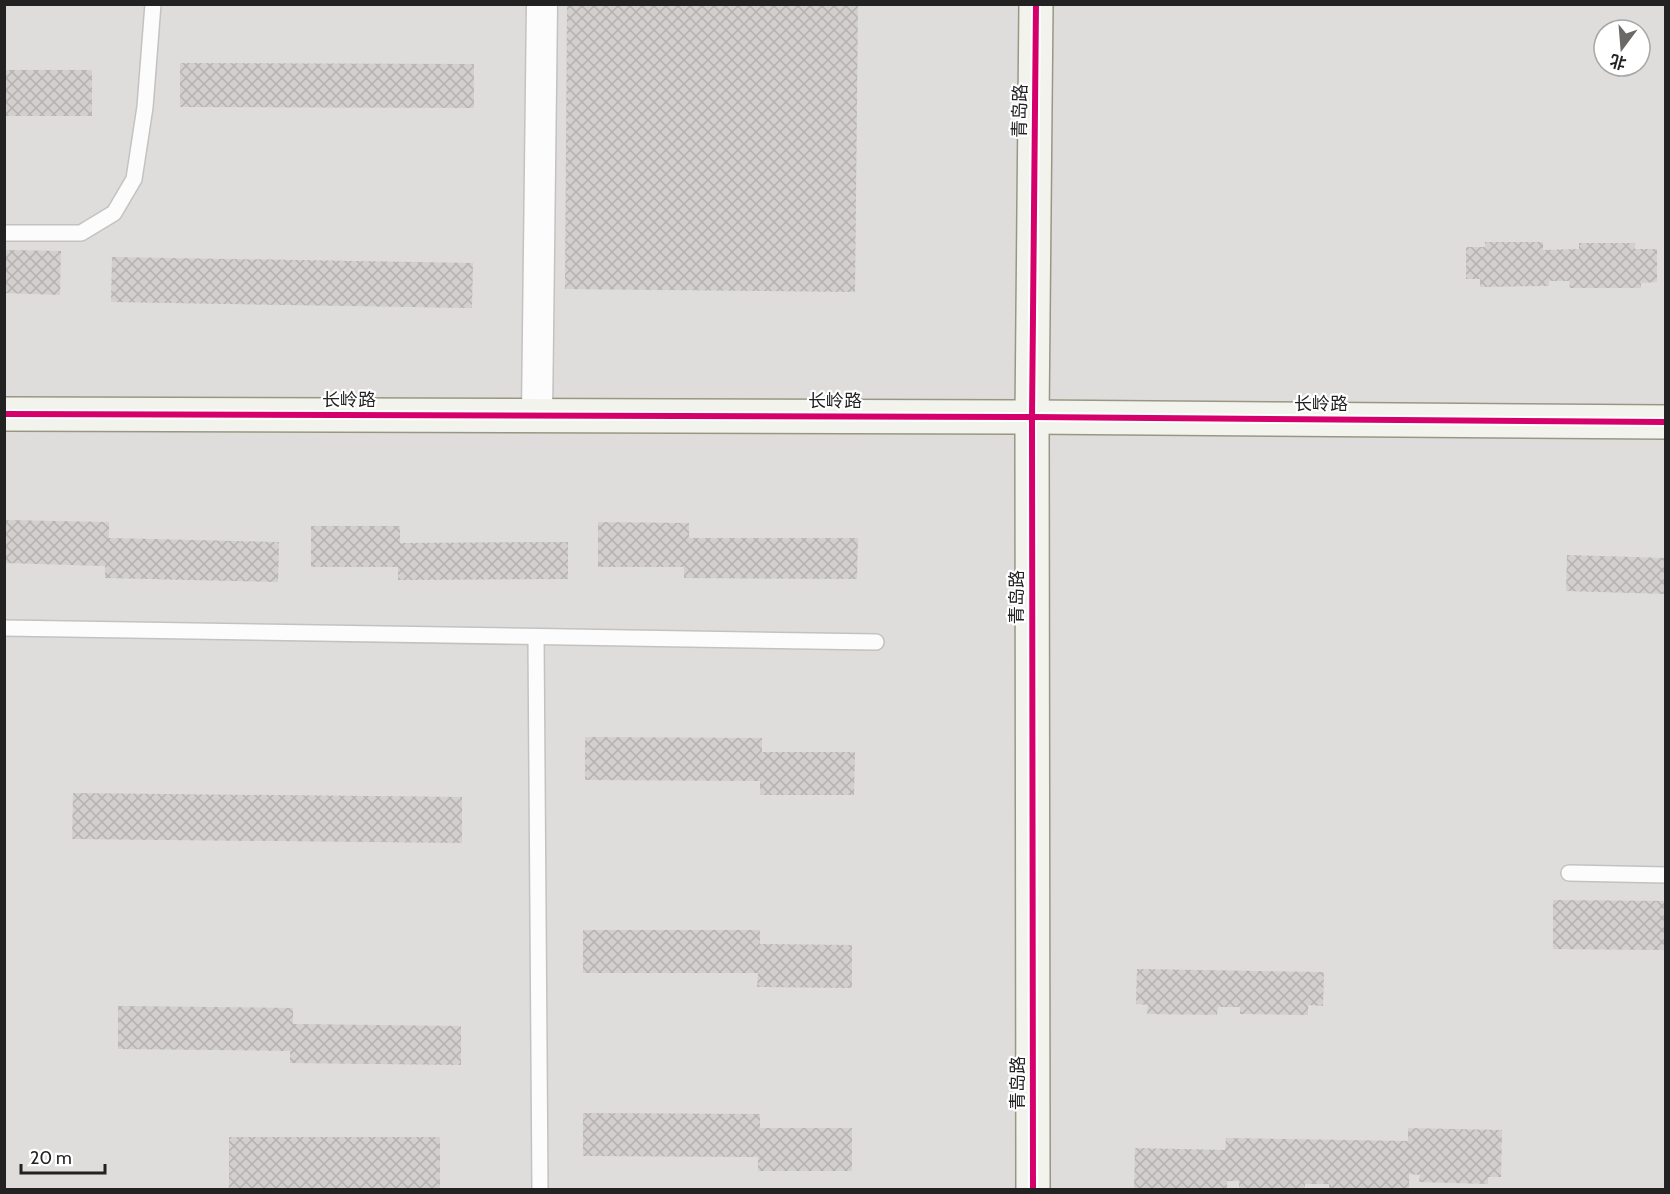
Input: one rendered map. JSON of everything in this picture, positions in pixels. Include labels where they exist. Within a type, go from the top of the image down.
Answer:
[{"type":"street","points":[[537,415],[542,4]]},
{"type":"street","name":"青岛路","points":[[1033,1190],[1032,417],[1036,4]]},
{"type":"street","name":"长岭路","points":[[4,414],[1032,417],[1665,422]]},
{"type":"lane","points":[[4,232],[81,233],[114,213],[134,179],[145,107],[153,4]]},
{"type":"lane","points":[[4,628],[876,642]]},
{"type":"lane","points":[[536,637],[540,1190]]},
{"type":"lane","points":[[1569,873],[1665,875]]},
{"type":"shaded area","points":[[5,5],[1665,5],[1665,1189],[5,1189]]},
{"type":"building","points":[[567,4],[858,4],[855,292],[565,289]]},
{"type":"building","points":[[180,63],[474,64],[474,108],[180,107]]},
{"type":"building","points":[[4,70],[92,70],[92,116],[4,116]]},
{"type":"building","points":[[1485,242],[1543,242],[1543,250],[1579,249],[1579,243],[1635,243],[1635,249],[1657,249],[1657,282],[1641,283],[1641,288],[1570,288],[1569,281],[1549,281],[1549,286],[1480,287],[1480,279],[1466,279],[1466,247],[1485,247]]},
{"type":"building","points":[[4,250],[61,251],[60,295],[4,293]]},
{"type":"building","points":[[112,257],[473,263],[472,308],[111,302]]},
{"type":"building","points":[[4,520],[109,522],[109,538],[279,542],[278,582],[105,578],[105,566],[4,563]]},
{"type":"building","points":[[598,522],[689,523],[689,538],[858,538],[857,579],[684,578],[684,567],[598,567]]},
{"type":"building","points":[[311,526],[400,526],[400,543],[568,542],[568,579],[398,580],[398,567],[311,567]]},
{"type":"building","points":[[1567,555],[1666,558],[1666,594],[1566,591]]},
{"type":"building","points":[[585,737],[762,738],[762,752],[855,752],[854,795],[760,795],[760,781],[585,780]]},
{"type":"building","points":[[73,793],[462,797],[462,843],[72,839]]},
{"type":"building","points":[[1553,900],[1666,901],[1666,950],[1553,949]]},
{"type":"building","points":[[583,930],[760,930],[760,944],[852,945],[852,988],[757,987],[758,973],[583,973]]},
{"type":"building","points":[[1137,969],[1324,972],[1323,1006],[1308,1005],[1308,1015],[1240,1014],[1240,1007],[1218,1007],[1217,1015],[1147,1014],[1148,1005],[1136,1004]]},
{"type":"building","points":[[118,1006],[293,1008],[293,1024],[461,1026],[461,1065],[290,1063],[290,1051],[118,1049]]},
{"type":"building","points":[[583,1113],[760,1114],[760,1128],[852,1128],[852,1171],[758,1171],[758,1157],[583,1156]]},
{"type":"building","points":[[1408,1128],[1502,1130],[1501,1177],[1488,1177],[1488,1184],[1419,1182],[1420,1175],[1409,1174],[1409,1188],[1395,1190],[1329,1190],[1329,1184],[1305,1184],[1305,1190],[1239,1190],[1239,1181],[1227,1181],[1227,1190],[1134,1190],[1135,1148],[1225,1150],[1226,1138],[1408,1141]]},
{"type":"building","points":[[229,1137],[440,1137],[440,1190],[229,1190]]},
{"type":"cycle path","points":[[1033,1190],[1032,417],[1036,4]]},
{"type":"cycle path","points":[[4,414],[1032,417],[1666,422]]}]
